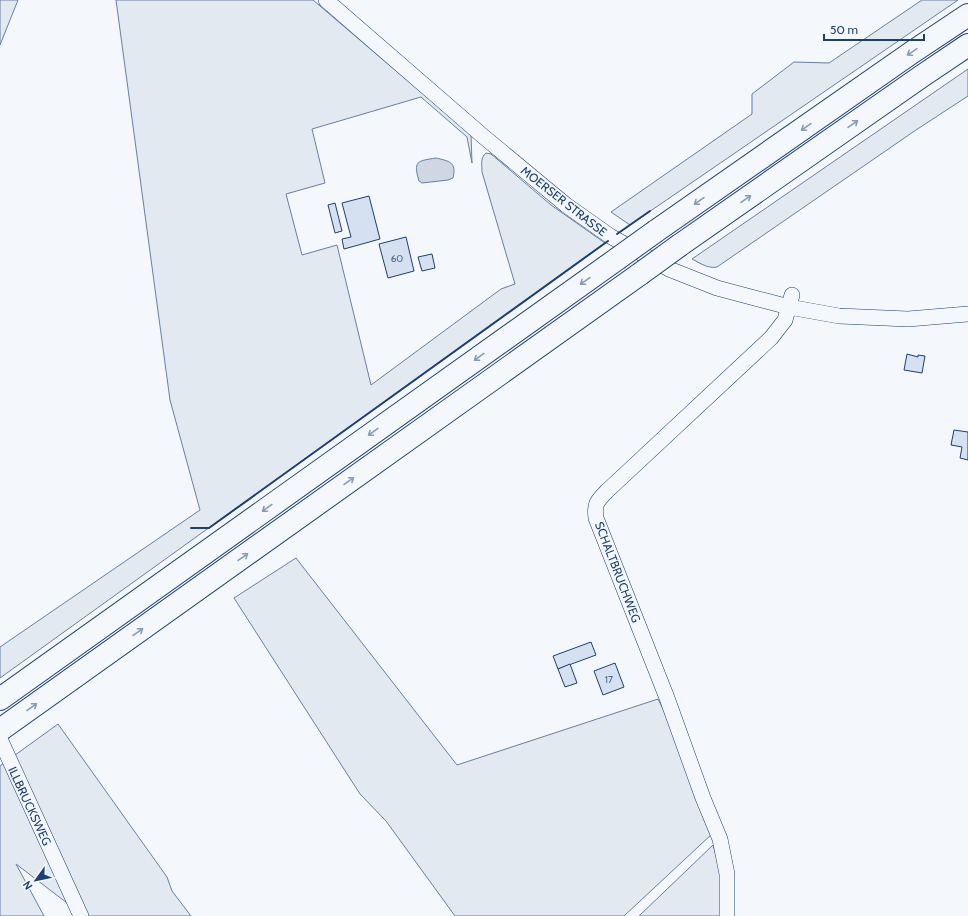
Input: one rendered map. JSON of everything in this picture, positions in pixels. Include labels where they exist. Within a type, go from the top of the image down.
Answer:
[{"type":"highway","points":[[0,699],[656,231],[911,53],[968,15]]},
{"type":"highway","points":[[0,730],[680,245],[968,45]]},
{"type":"street","name":"MOERSER STRASSE","points":[[326,0],[484,137],[554,195],[610,236],[669,269],[710,285],[791,301],[839,316],[908,319],[968,314]]},
{"type":"street","name":"SCHALTBRUCHWEG","points":[[727,916],[727,874],[720,840],[664,691],[596,518],[595,509],[598,500],[607,491],[771,338],[785,320],[791,301]]},
{"type":"street","name":"ILLBRUCKSWEG","points":[[0,739],[81,916]]},
{"type":"shaded area","points":[[0,0],[18,0],[0,45]]},
{"type":"shaded area","points":[[116,0],[313,0],[471,135],[472,163],[467,137],[421,97],[312,129],[325,183],[286,194],[302,255],[337,245],[371,385],[501,289],[515,284],[482,172],[482,159],[486,153],[491,154],[551,205],[605,243],[0,678],[0,647],[200,510],[170,400]]},
{"type":"shaded area","points":[[922,0],[958,0],[630,225],[611,212],[752,114],[752,94],[794,62],[829,63]]},
{"type":"shaded area","points":[[968,69],[968,96],[717,267],[707,266],[692,259]]},
{"type":"shaded area","points":[[436,158],[448,161],[453,165],[453,178],[422,183],[419,181],[416,169],[418,163],[424,160]]},
{"type":"shaded area","points":[[296,558],[457,765],[658,699],[669,721],[713,833],[624,916],[455,916],[386,821],[360,794],[234,598]]},
{"type":"shaded area","points":[[58,724],[167,877],[172,891],[191,916],[84,916],[16,864],[44,916],[0,916],[0,766]]},
{"type":"shaded area","points":[[713,845],[720,869],[722,916],[639,916]]},
{"type":"building","points":[[369,196],[380,239],[344,249],[342,239],[351,237],[342,203]]},
{"type":"building","points":[[335,203],[342,231],[335,233],[328,205]]},
{"type":"building","points":[[406,237],[414,271],[388,278],[379,244]]},
{"type":"building","points":[[432,254],[435,268],[422,271],[418,257]]},
{"type":"building","points":[[907,354],[918,357],[918,355],[925,356],[922,373],[904,370]]},
{"type":"building","points":[[954,430],[968,432],[968,460],[960,458],[962,447],[951,445]]},
{"type":"building","points":[[591,642],[596,655],[558,669],[553,656]]},
{"type":"building","points":[[615,663],[624,687],[603,695],[594,671]]},
{"type":"building","points":[[570,664],[577,683],[565,687],[558,669]]},
{"type":"wall","points":[[617,234],[650,211]]},
{"type":"wall","points":[[191,528],[209,528],[608,241]]}]
